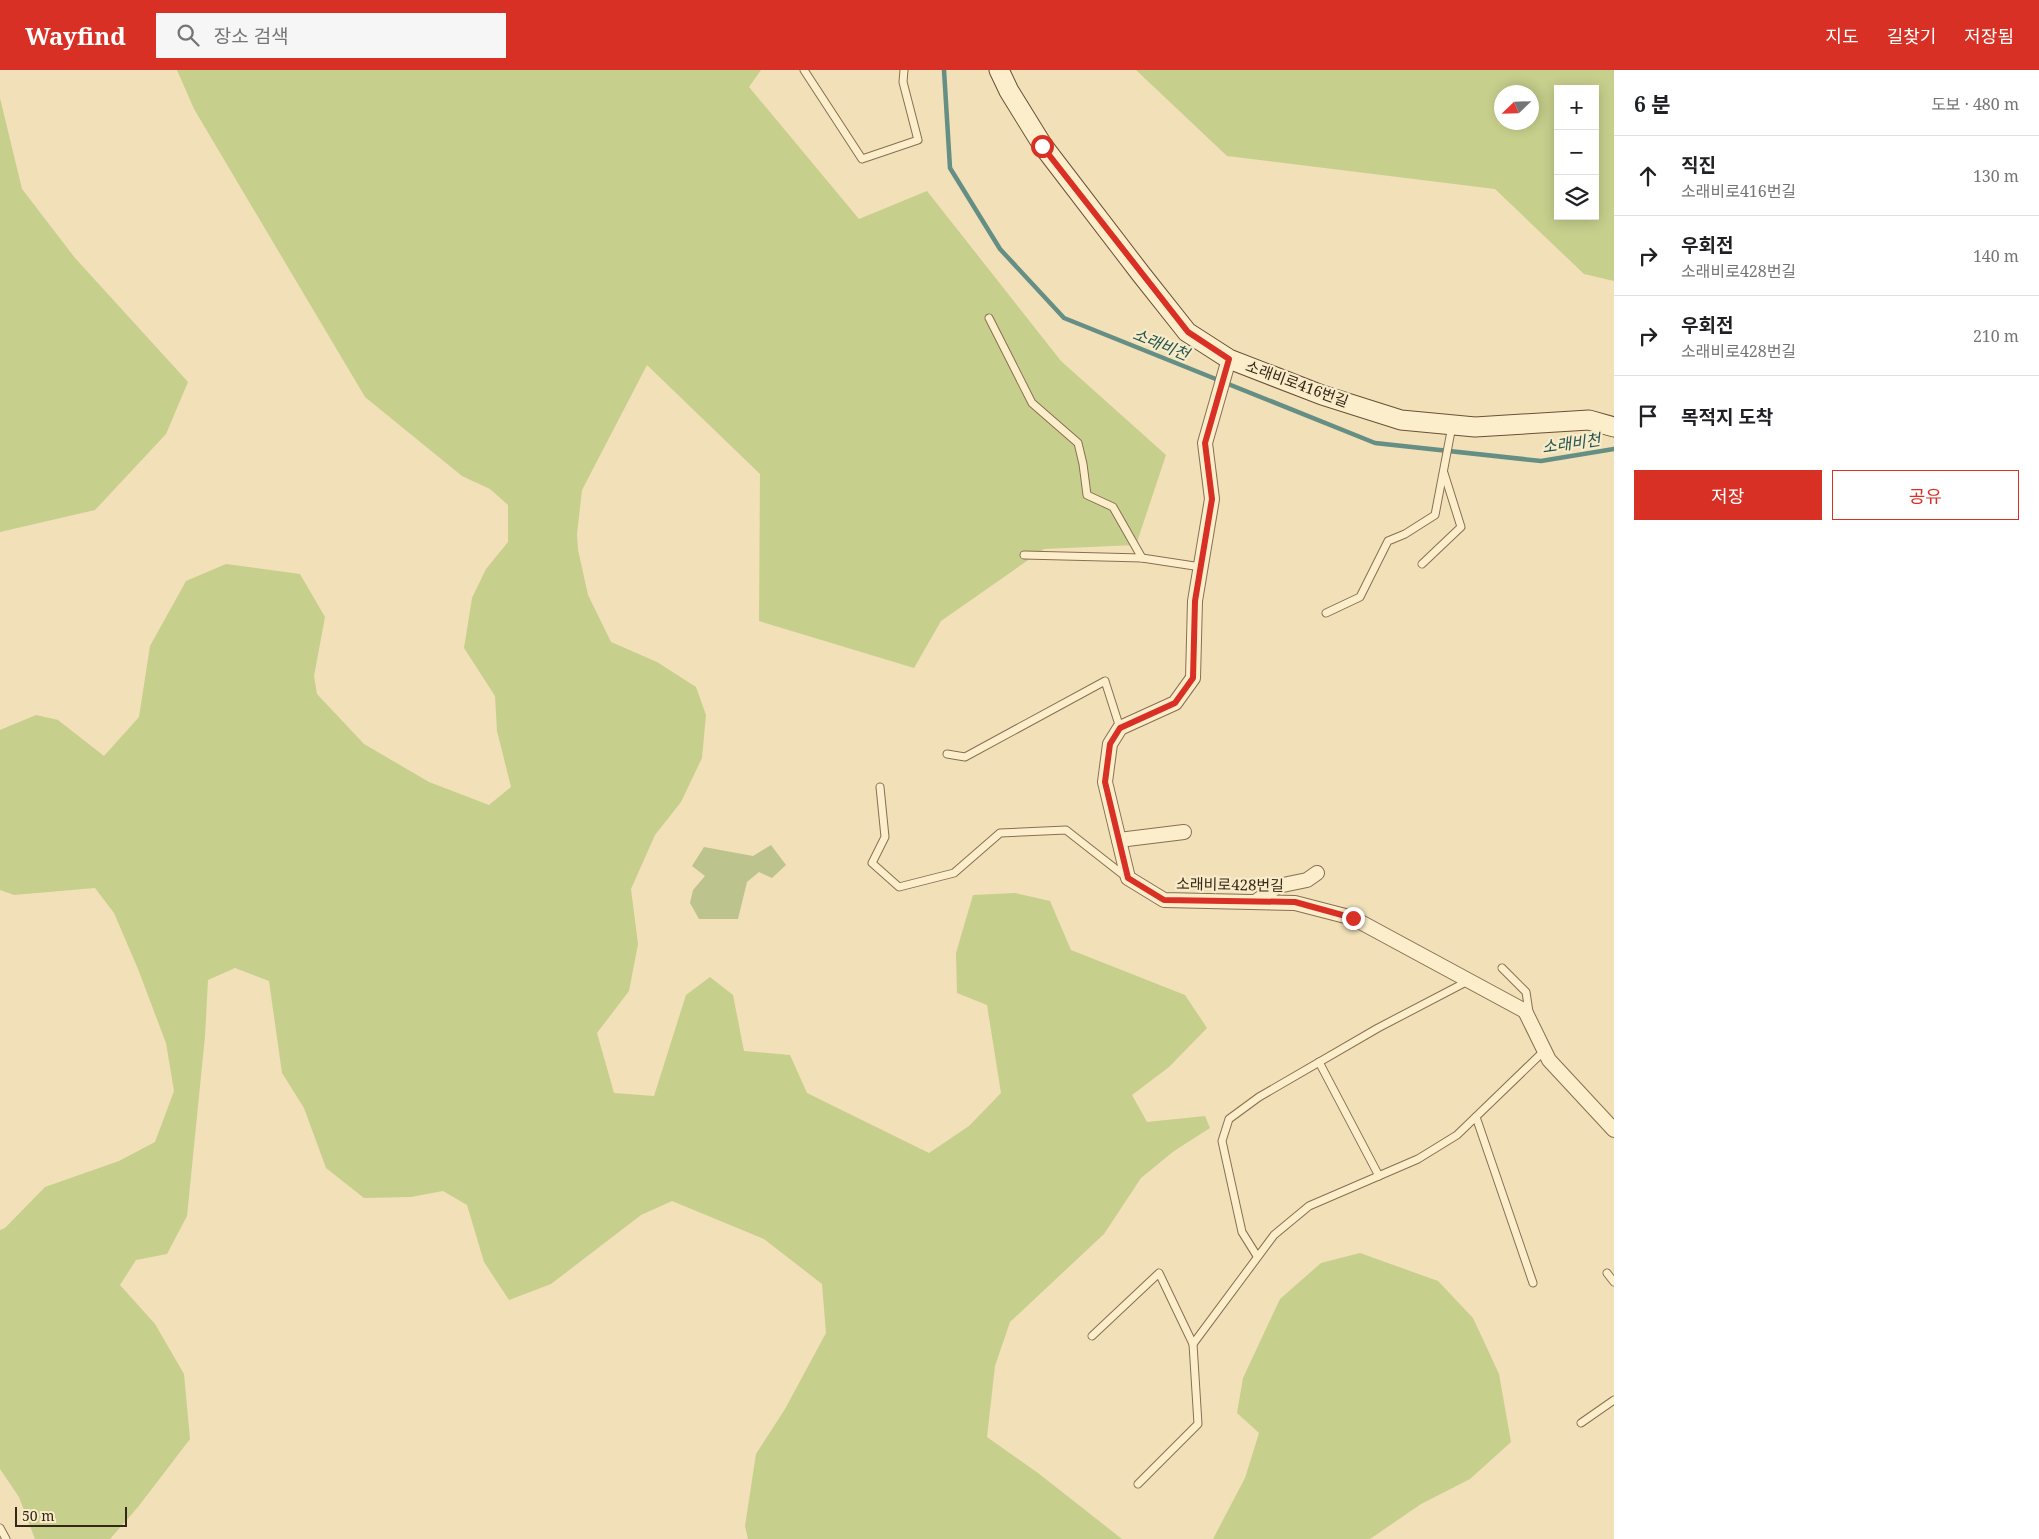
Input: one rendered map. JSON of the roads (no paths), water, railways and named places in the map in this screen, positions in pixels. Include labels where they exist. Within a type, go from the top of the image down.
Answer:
[{"type":"street","name":"소래비로416번길","points":[[999,70],[1009,91],[1042,146],[1188,332],[1228,365],[1401,420],[1451,433],[1475,427],[1589,420],[1612,426]]},
{"type":"street","points":[[1128,878],[1105,782],[1110,744],[1120,728],[1175,703],[1193,678],[1195,601],[1212,499],[1205,443],[1228,365]]},
{"type":"street","points":[[1119,840],[1184,832]]},
{"type":"street","points":[[1255,902],[1278,886],[1307,880],[1317,873]]},
{"type":"street","name":"소래비로428번길","points":[[1128,878],[1164,900],[1295,902],[1353,918],[1525,1011],[1549,1060],[1614,1130]]},
{"type":"lane","points":[[804,70],[862,159],[918,140],[903,82],[904,70]]},
{"type":"lane","points":[[988,318],[1032,403],[1078,443],[1087,495],[1113,507],[1142,558]]},
{"type":"lane","points":[[1326,613],[1360,597],[1388,541],[1405,534],[1435,515],[1451,433]]},
{"type":"lane","points":[[1422,564],[1461,527],[1444,471]]},
{"type":"lane","points":[[1024,555],[1142,558],[1201,567]]},
{"type":"lane","points":[[947,754],[964,757],[1105,681],[1120,728]]},
{"type":"lane","points":[[880,787],[885,837],[872,863],[900,887],[954,873],[1000,833],[1066,830],[1128,878]]},
{"type":"lane","points":[[1502,968],[1526,992],[1531,1024]]},
{"type":"lane","points":[[1257,1256],[1242,1232],[1222,1141],[1229,1119],[1259,1097],[1378,1028],[1468,980]]},
{"type":"lane","points":[[1193,1344],[1274,1235],[1309,1206],[1418,1159],[1456,1136],[1544,1051]]},
{"type":"lane","points":[[1320,1062],[1379,1176]]},
{"type":"lane","points":[[1476,1117],[1533,1282]]},
{"type":"lane","points":[[1092,1336],[1159,1273],[1193,1344],[1198,1424],[1138,1484]]},
{"type":"lane","points":[[1607,1273],[1614,1282]]},
{"type":"lane","points":[[1580,1423],[1614,1400]]},
{"type":"lane","points":[[0,1528],[6,1539]]},
{"type":"waterway","name":"소래비천","points":[[944,70],[950,168],[1000,249],[1064,318],[1375,443],[1541,461],[1614,449]]}]
